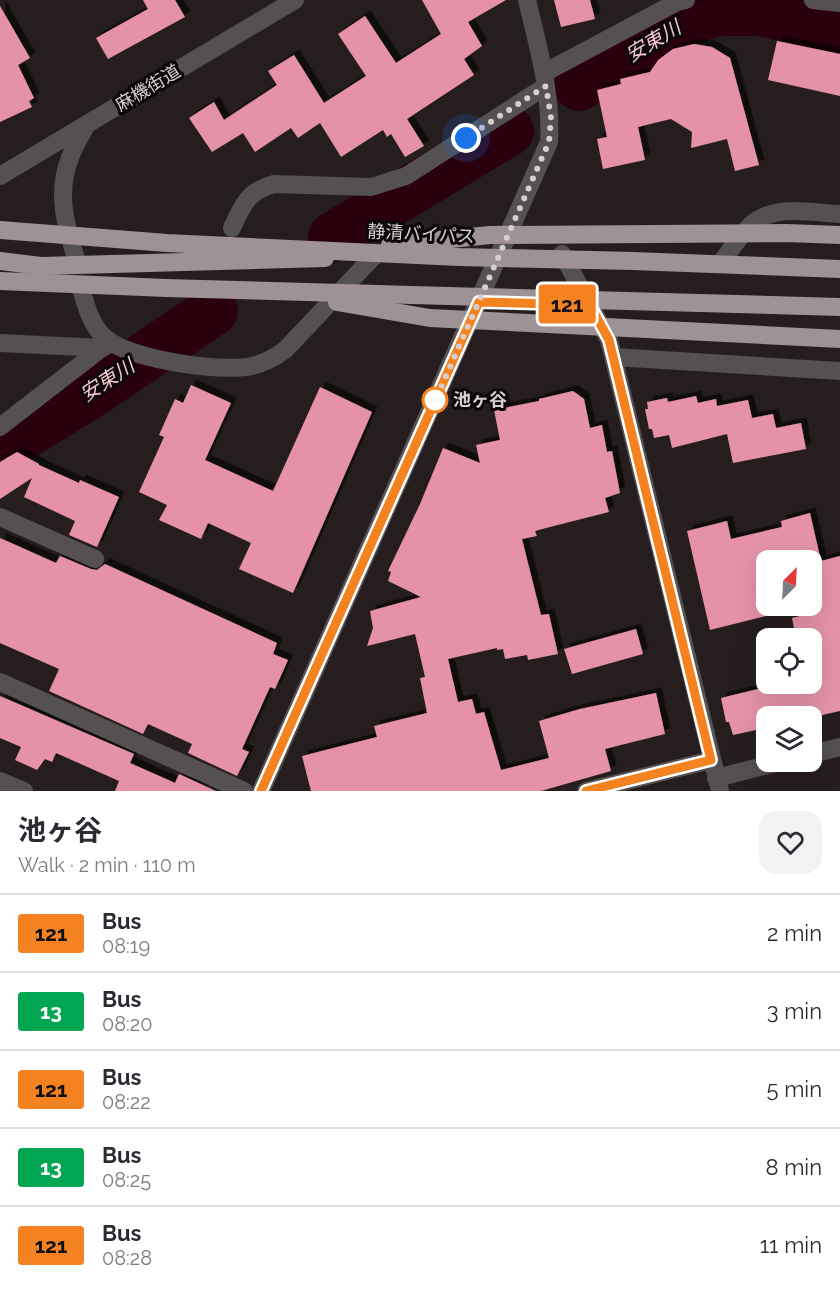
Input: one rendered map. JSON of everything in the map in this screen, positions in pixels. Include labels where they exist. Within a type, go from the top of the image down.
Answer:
[{"type":"highway","name":"静清バイパス","points":[[0,230],[167,243],[459,257],[840,267]]},
{"type":"highway","points":[[328,251],[490,235],[840,234]]},
{"type":"highway","points":[[0,261],[41,266],[374,256],[461,251],[723,260],[840,267]]},
{"type":"highway","points":[[0,274],[30,283],[81,289],[840,313]]},
{"type":"highway","points":[[0,281],[840,307]]},
{"type":"highway","points":[[274,291],[430,318],[840,339]]},
{"type":"street","name":"麻機街道","points":[[0,176],[295,0]]},
{"type":"street","points":[[261,791],[549,142],[551,118],[545,79],[526,0]]},
{"type":"street","points":[[232,228],[249,195],[261,187],[274,184],[371,187],[406,176],[545,79],[677,2],[686,0]]},
{"type":"street","points":[[813,0],[840,3]]},
{"type":"street","points":[[78,265],[65,226],[63,186],[69,158],[87,124]]},
{"type":"street","points":[[723,260],[753,223],[766,215],[779,211],[840,214]]},
{"type":"street","points":[[562,254],[609,340],[718,784],[756,771]]},
{"type":"street","points":[[0,343],[110,346],[175,363],[216,367],[250,367],[272,360],[285,350],[374,256]]},
{"type":"street","points":[[81,289],[90,317],[110,346]]},
{"type":"street","points":[[0,428],[110,346]]},
{"type":"street","points":[[614,357],[840,370]]},
{"type":"street","points":[[0,517],[95,559]]},
{"type":"street","points":[[0,682],[244,791]]},
{"type":"street","points":[[822,752],[840,747]]},
{"type":"street","points":[[586,791],[711,760]]},
{"type":"street","points":[[0,781],[24,791]]},
{"type":"building","points":[[143,0],[175,0],[185,17],[108,59],[96,38],[148,9]]},
{"type":"building","points":[[422,0],[506,0],[468,22],[482,46],[464,59],[474,75],[407,119],[424,146],[405,157],[391,134],[387,137],[383,130],[341,157],[320,123],[298,138],[291,128],[255,152],[243,133],[212,152],[189,118],[214,102],[224,120],[277,85],[268,71],[294,55],[324,103],[366,76],[338,34],[365,16],[396,63],[441,34]]},
{"type":"building","points":[[554,0],[590,0],[595,19],[561,27]]},
{"type":"building","points":[[0,6],[30,58],[18,65],[34,98],[29,101],[32,107],[0,122]]},
{"type":"building","points":[[777,41],[840,54],[840,96],[768,80]]},
{"type":"building","points":[[694,44],[712,47],[730,58],[759,165],[735,171],[727,139],[691,148],[692,132],[671,119],[638,127],[645,160],[603,169],[597,139],[607,137],[597,90],[621,84],[620,79],[650,72],[658,60],[673,49]]},
{"type":"building","points":[[191,385],[231,403],[205,460],[273,491],[320,387],[372,412],[293,593],[239,569],[251,543],[208,523],[201,539],[159,520],[167,505],[139,492],[164,437],[159,435],[175,399],[183,403]]},
{"type":"building","points":[[573,391],[584,399],[590,428],[602,425],[607,452],[612,451],[620,493],[605,498],[609,512],[535,531],[537,536],[522,539],[541,615],[549,614],[558,654],[528,660],[527,655],[505,659],[503,649],[497,650],[497,648],[448,659],[458,702],[472,699],[476,714],[484,712],[501,770],[549,758],[539,721],[580,709],[656,693],[665,734],[605,749],[611,771],[541,791],[311,791],[302,756],[377,737],[374,726],[427,713],[420,678],[425,677],[415,634],[367,646],[373,628],[370,611],[421,597],[388,581],[391,572],[388,571],[420,504],[443,448],[480,463],[476,445],[500,440],[494,410]]},
{"type":"building","points":[[696,396],[698,403],[716,399],[717,406],[748,400],[752,418],[773,414],[776,428],[801,423],[806,449],[733,463],[727,434],[672,448],[669,435],[654,438],[652,429],[649,429],[645,409],[648,409],[647,402],[667,398],[668,402]]},
{"type":"building","points":[[17,452],[79,483],[80,480],[119,497],[97,547],[69,535],[75,521],[24,497],[32,478],[0,499],[0,462]]},
{"type":"building","points":[[810,513],[818,550],[756,550],[756,616],[766,616],[710,630],[687,531],[727,521],[731,539],[782,527],[781,521]]},
{"type":"building","points":[[0,538],[56,563],[60,556],[91,569],[97,570],[105,564],[277,643],[273,654],[288,660],[275,689],[270,687],[242,749],[249,752],[237,776],[188,753],[192,744],[148,724],[143,734],[49,691],[59,669],[0,643]]},
{"type":"building","points":[[840,556],[840,711],[822,715],[822,706],[756,706],[756,730],[733,735],[729,722],[726,722],[721,698],[756,690],[756,694],[822,694],[822,628],[794,628],[792,618],[822,616],[822,561]]},
{"type":"building","points":[[636,629],[643,654],[572,674],[564,649]]},
{"type":"building","points":[[0,696],[134,754],[130,763],[175,783],[179,774],[216,791],[115,791],[119,781],[56,753],[52,762],[45,759],[37,770],[15,760],[21,747],[0,738]]},
{"type":"waterway","name":"安東川","points":[[579,86],[684,21],[718,11],[760,11],[840,28]]},
{"type":"waterway","name":"安東川","points":[[333,237],[509,131]]},
{"type":"waterway","name":"安東川","points":[[0,449],[82,399],[213,311]]},
{"type":"bus line","name":"121","points":[[261,791],[479,302],[590,305],[609,340],[711,760],[586,791]]},
{"type":"place","name":"池ヶ谷","points":[[435,400]]},
{"type":"route","points":[[435,400],[432,408],[549,142],[551,118],[546,86],[466,138]]}]
